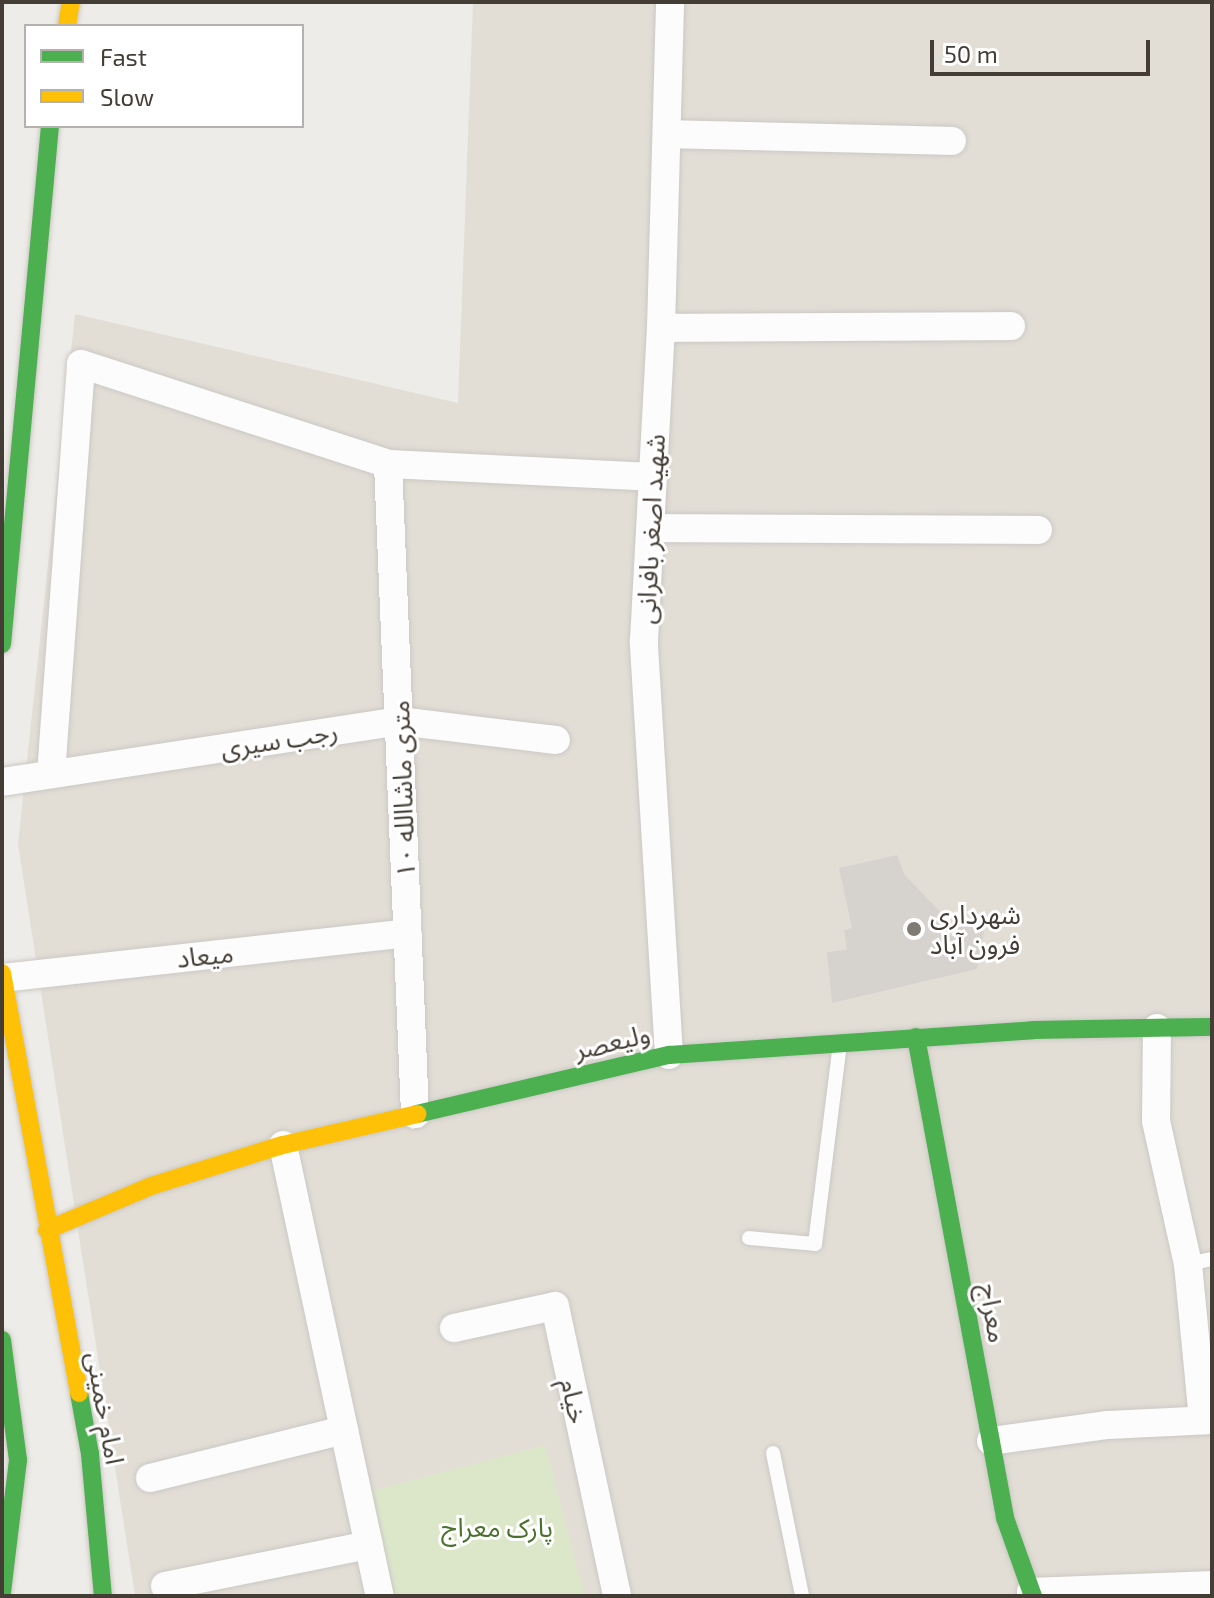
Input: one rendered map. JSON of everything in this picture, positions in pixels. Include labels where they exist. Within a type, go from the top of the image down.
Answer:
[{"type":"street","points":[[67,24],[71,2]]},
{"type":"street","name":"شهید اصغر بافرانی","points":[[669,1055],[644,641],[661,328],[670,2]]},
{"type":"street","points":[[2,644],[50,128]]},
{"type":"street","points":[[668,134],[952,141]]},
{"type":"street","points":[[661,328],[1011,326]]},
{"type":"street","points":[[51,774],[81,364],[388,464],[653,477]]},
{"type":"street","name":"۱۰ متری ماشاالله","points":[[388,464],[415,1114]]},
{"type":"street","points":[[651,528],[1038,530]]},
{"type":"street","name":"رجب سیری","points":[[2,782],[399,721],[556,740]]},
{"type":"street","name":"میعاد","points":[[2,975],[408,933]]},
{"type":"street","name":"امام خمینی","points":[[2,975],[90,1454],[103,1596]]},
{"type":"street","name":"ولیعصر","points":[[47,1230],[151,1186],[283,1145],[669,1055],[1033,1030],[1212,1027]]},
{"type":"street","points":[[991,1441],[1108,1425],[1208,1420],[1200,1261],[1156,1121],[1157,1028]]},
{"type":"street","name":"معراج","points":[[916,1037],[1005,1518],[1032,1594]]},
{"type":"street","points":[[283,1145],[380,1596]]},
{"type":"street","name":"خیام","points":[[454,1328],[555,1306],[617,1596]]},
{"type":"street","points":[[2,1340],[18,1460],[2,1593]]},
{"type":"street","points":[[150,1478],[344,1430]]},
{"type":"street","points":[[165,1586],[369,1545]]},
{"type":"street","points":[[1032,1594],[1196,1589]]},
{"type":"lane","points":[[749,1238],[815,1244],[840,1042]]},
{"type":"lane","points":[[773,1453],[802,1596]]},
{"type":"shaded area","points":[[473,2],[1212,2],[1212,1596],[135,1596],[18,844],[75,314],[458,403]]},
{"type":"green space","name":"پارک معراج","points":[[545,1445],[585,1596],[396,1596],[368,1492]]},
{"type":"building","name":"شهرداری فرون آباد","points":[[897,855],[904,874],[948,920],[984,931],[977,969],[832,1003],[827,952],[847,950],[844,930],[852,928],[839,868]]},
{"type":"traffic: fast","points":[[2,644],[50,128]]},
{"type":"traffic: fast","points":[[417,1114],[669,1055],[1033,1030],[1212,1027]]},
{"type":"traffic: fast","points":[[916,1037],[1005,1518],[1033,1596]]},
{"type":"traffic: fast","points":[[2,1340],[18,1460],[2,1593]]},
{"type":"traffic: fast","points":[[79,1393],[90,1454],[103,1596]]},
{"type":"traffic: slow","points":[[67,24],[71,2]]},
{"type":"traffic: slow","points":[[2,973],[79,1393]]},
{"type":"traffic: slow","points":[[47,1230],[151,1186],[283,1145],[417,1114]]},
{"type":"place","name":"شهرداری فرون آباد","points":[[914,929]]}]
